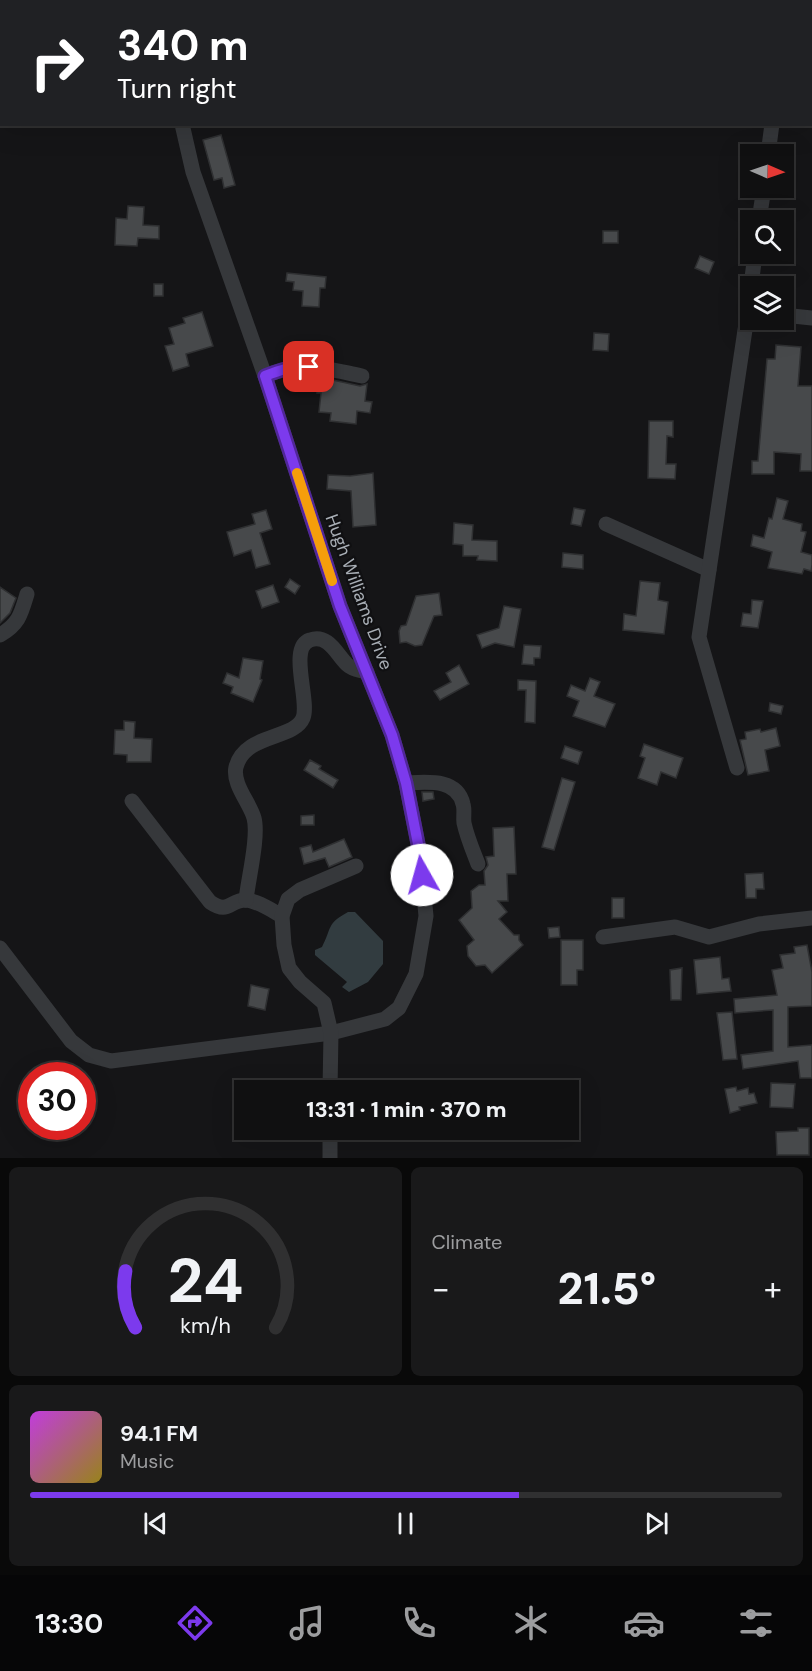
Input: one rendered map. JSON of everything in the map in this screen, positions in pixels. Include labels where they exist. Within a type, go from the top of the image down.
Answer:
[{"type":"street","name":"Hugh Williams Drive","points":[[0,948],[71,1041],[90,1055],[111,1061],[331,1033],[385,1019],[399,1008],[416,974],[426,916],[420,854],[406,783],[392,735],[340,606],[265,376],[193,172],[182,126]]},
{"type":"street","points":[[769,144],[772,126]]},
{"type":"street","points":[[794,316],[812,318]]},
{"type":"street","points":[[737,768],[699,637],[746,330]]},
{"type":"street","points":[[265,376],[296,366],[362,376]]},
{"type":"street","points":[[606,524],[709,570]]},
{"type":"street","points":[[0,635],[13,627],[22,613],[27,594]]},
{"type":"street","points":[[246,900],[255,831],[254,819],[235,774],[236,765],[244,751],[258,742],[298,725],[303,719],[305,710],[299,661],[304,644],[310,640],[322,640],[333,646],[348,666],[367,672]]},
{"type":"street","points":[[406,783],[434,782],[454,789],[462,799],[464,824],[478,864]]},
{"type":"street","points":[[132,801],[210,902],[218,908],[226,908],[246,900],[282,916]]},
{"type":"street","points":[[330,1080],[331,1033],[324,1003],[300,982],[290,968],[284,945],[282,916],[288,899],[300,890],[356,866]]},
{"type":"street","points":[[603,938],[675,927],[709,937],[759,924],[812,918]]},
{"type":"street","points":[[330,1140],[330,1158]]},
{"type":"shaded area","points":[[348,912],[355,912],[383,941],[383,964],[368,982],[349,992],[342,987],[347,982],[315,955],[315,950],[322,947],[333,923]]},
{"type":"building","points":[[221,135],[235,185],[224,188],[222,178],[214,180],[203,140]]},
{"type":"building","points":[[128,206],[144,207],[143,225],[159,226],[159,239],[138,238],[137,246],[115,245],[116,218],[127,219]]},
{"type":"building","points":[[603,231],[618,231],[618,243],[603,243]]},
{"type":"building","points":[[700,256],[714,262],[709,274],[695,268]]},
{"type":"building","points":[[287,273],[326,277],[325,288],[320,288],[319,307],[302,306],[303,291],[293,290],[294,282],[286,281]]},
{"type":"building","points":[[154,284],[163,284],[163,296],[154,296]]},
{"type":"building","points":[[202,312],[213,346],[186,354],[189,366],[173,371],[165,346],[174,344],[169,328],[185,323],[183,318]]},
{"type":"building","points":[[594,333],[609,334],[608,351],[593,350]]},
{"type":"building","points":[[776,345],[801,347],[798,386],[812,386],[812,471],[800,471],[801,454],[774,452],[774,474],[752,474],[752,461],[758,461],[767,359],[775,359]]},
{"type":"building","points":[[319,377],[360,386],[367,384],[365,401],[372,402],[370,413],[357,411],[356,424],[330,421],[331,413],[319,412],[321,393],[317,393]]},
{"type":"building","points":[[649,421],[673,421],[673,437],[667,436],[666,464],[676,464],[675,479],[648,478]]},
{"type":"building","points":[[373,473],[376,525],[353,527],[351,491],[327,489],[328,475],[350,476]]},
{"type":"building","points":[[777,498],[788,501],[783,519],[802,524],[801,531],[806,532],[801,552],[812,555],[811,571],[804,569],[802,574],[768,568],[772,552],[751,546],[753,535],[764,538]]},
{"type":"building","points":[[574,508],[585,510],[581,526],[571,524]]},
{"type":"building","points":[[266,510],[272,529],[260,533],[270,564],[256,568],[251,550],[234,556],[227,532],[255,524],[252,514]]},
{"type":"building","points":[[454,523],[473,525],[472,540],[497,541],[497,561],[477,560],[478,556],[463,556],[463,545],[453,544]]},
{"type":"building","points":[[563,553],[583,555],[583,569],[562,567]]},
{"type":"building","points":[[290,579],[300,586],[295,594],[285,587]]},
{"type":"building","points":[[640,581],[660,583],[658,600],[668,602],[664,634],[623,630],[624,614],[636,616]]},
{"type":"building","points":[[273,585],[279,602],[262,608],[256,591]]},
{"type":"building","points":[[0,587],[16,598],[10,613],[0,623]]},
{"type":"building","points":[[439,593],[442,615],[434,616],[422,645],[400,643],[399,631],[401,626],[406,625],[416,596]]},
{"type":"building","points":[[752,600],[763,601],[758,628],[741,626],[743,613],[751,614]]},
{"type":"building","points":[[504,606],[521,609],[514,647],[495,643],[482,648],[477,635],[499,628]]},
{"type":"building","points":[[524,645],[541,646],[540,658],[534,658],[534,665],[522,664]]},
{"type":"building","points":[[243,658],[263,661],[260,679],[262,680],[253,702],[231,693],[233,687],[223,683],[227,673],[239,678]]},
{"type":"building","points":[[459,665],[469,684],[440,700],[434,691],[451,682],[446,673]]},
{"type":"building","points":[[590,678],[600,682],[594,696],[615,704],[605,727],[573,716],[579,701],[567,696],[571,685],[585,691]]},
{"type":"building","points":[[518,680],[536,681],[535,723],[525,722],[526,690],[518,690]]},
{"type":"building","points":[[770,703],[783,706],[781,714],[769,711]]},
{"type":"building","points":[[124,721],[135,722],[134,738],[152,739],[151,762],[127,762],[127,755],[114,754],[115,730],[124,730]]},
{"type":"building","points":[[776,728],[780,746],[765,750],[769,771],[748,775],[740,740],[746,739],[745,732],[760,729],[761,732]]},
{"type":"building","points":[[644,744],[683,758],[676,778],[661,772],[657,785],[638,778],[645,758],[640,756]]},
{"type":"building","points":[[565,746],[582,752],[578,764],[561,758]]},
{"type":"building","points":[[310,760],[321,766],[319,769],[338,780],[333,788],[304,770]]},
{"type":"building","points":[[562,778],[575,782],[554,850],[542,847]]},
{"type":"building","points":[[422,792],[433,792],[434,799],[423,801]]},
{"type":"building","points":[[314,815],[314,825],[301,825],[301,816]]},
{"type":"building","points":[[514,827],[516,874],[507,874],[508,901],[498,901],[507,912],[499,919],[514,935],[519,935],[519,940],[523,945],[492,973],[485,965],[476,966],[468,956],[467,946],[474,940],[459,920],[472,908],[471,891],[479,885],[485,885],[484,871],[488,865],[486,857],[494,856],[493,828]]},
{"type":"building","points":[[344,839],[352,857],[329,867],[325,858],[304,864],[300,848],[311,845],[313,852]]},
{"type":"building","points":[[763,873],[764,889],[756,889],[756,898],[746,898],[745,874]]},
{"type":"building","points":[[612,898],[624,898],[624,918],[612,918]]},
{"type":"building","points":[[559,927],[560,937],[549,938],[548,928]]},
{"type":"building","points":[[561,940],[583,940],[583,970],[577,970],[577,985],[561,985]]},
{"type":"building","points":[[807,945],[812,972],[812,1006],[788,1007],[788,1047],[812,1045],[812,1078],[800,1078],[798,1061],[743,1069],[741,1055],[773,1051],[773,1010],[735,1013],[734,999],[777,995],[772,970],[783,968],[780,955],[795,953],[794,947]]},
{"type":"building","points":[[720,957],[722,979],[729,978],[731,991],[697,994],[694,960]]},
{"type":"building","points":[[682,968],[681,1000],[671,1000],[670,970]]},
{"type":"building","points":[[251,985],[269,989],[265,1010],[248,1006]]},
{"type":"building","points":[[732,1012],[737,1059],[723,1060],[717,1013]]},
{"type":"building","points":[[771,1083],[795,1084],[793,1108],[770,1107]]},
{"type":"building","points":[[736,1087],[737,1091],[748,1088],[749,1094],[754,1093],[757,1103],[739,1107],[740,1110],[730,1113],[725,1089]]},
{"type":"building","points":[[798,1128],[809,1128],[809,1155],[777,1155],[776,1132],[798,1131]]},
{"type":"slow traffic","points":[[297,473],[332,581]]},
{"type":"route","points":[[309,367],[296,366],[265,376],[340,606],[392,735],[406,783],[422,875]]}]
